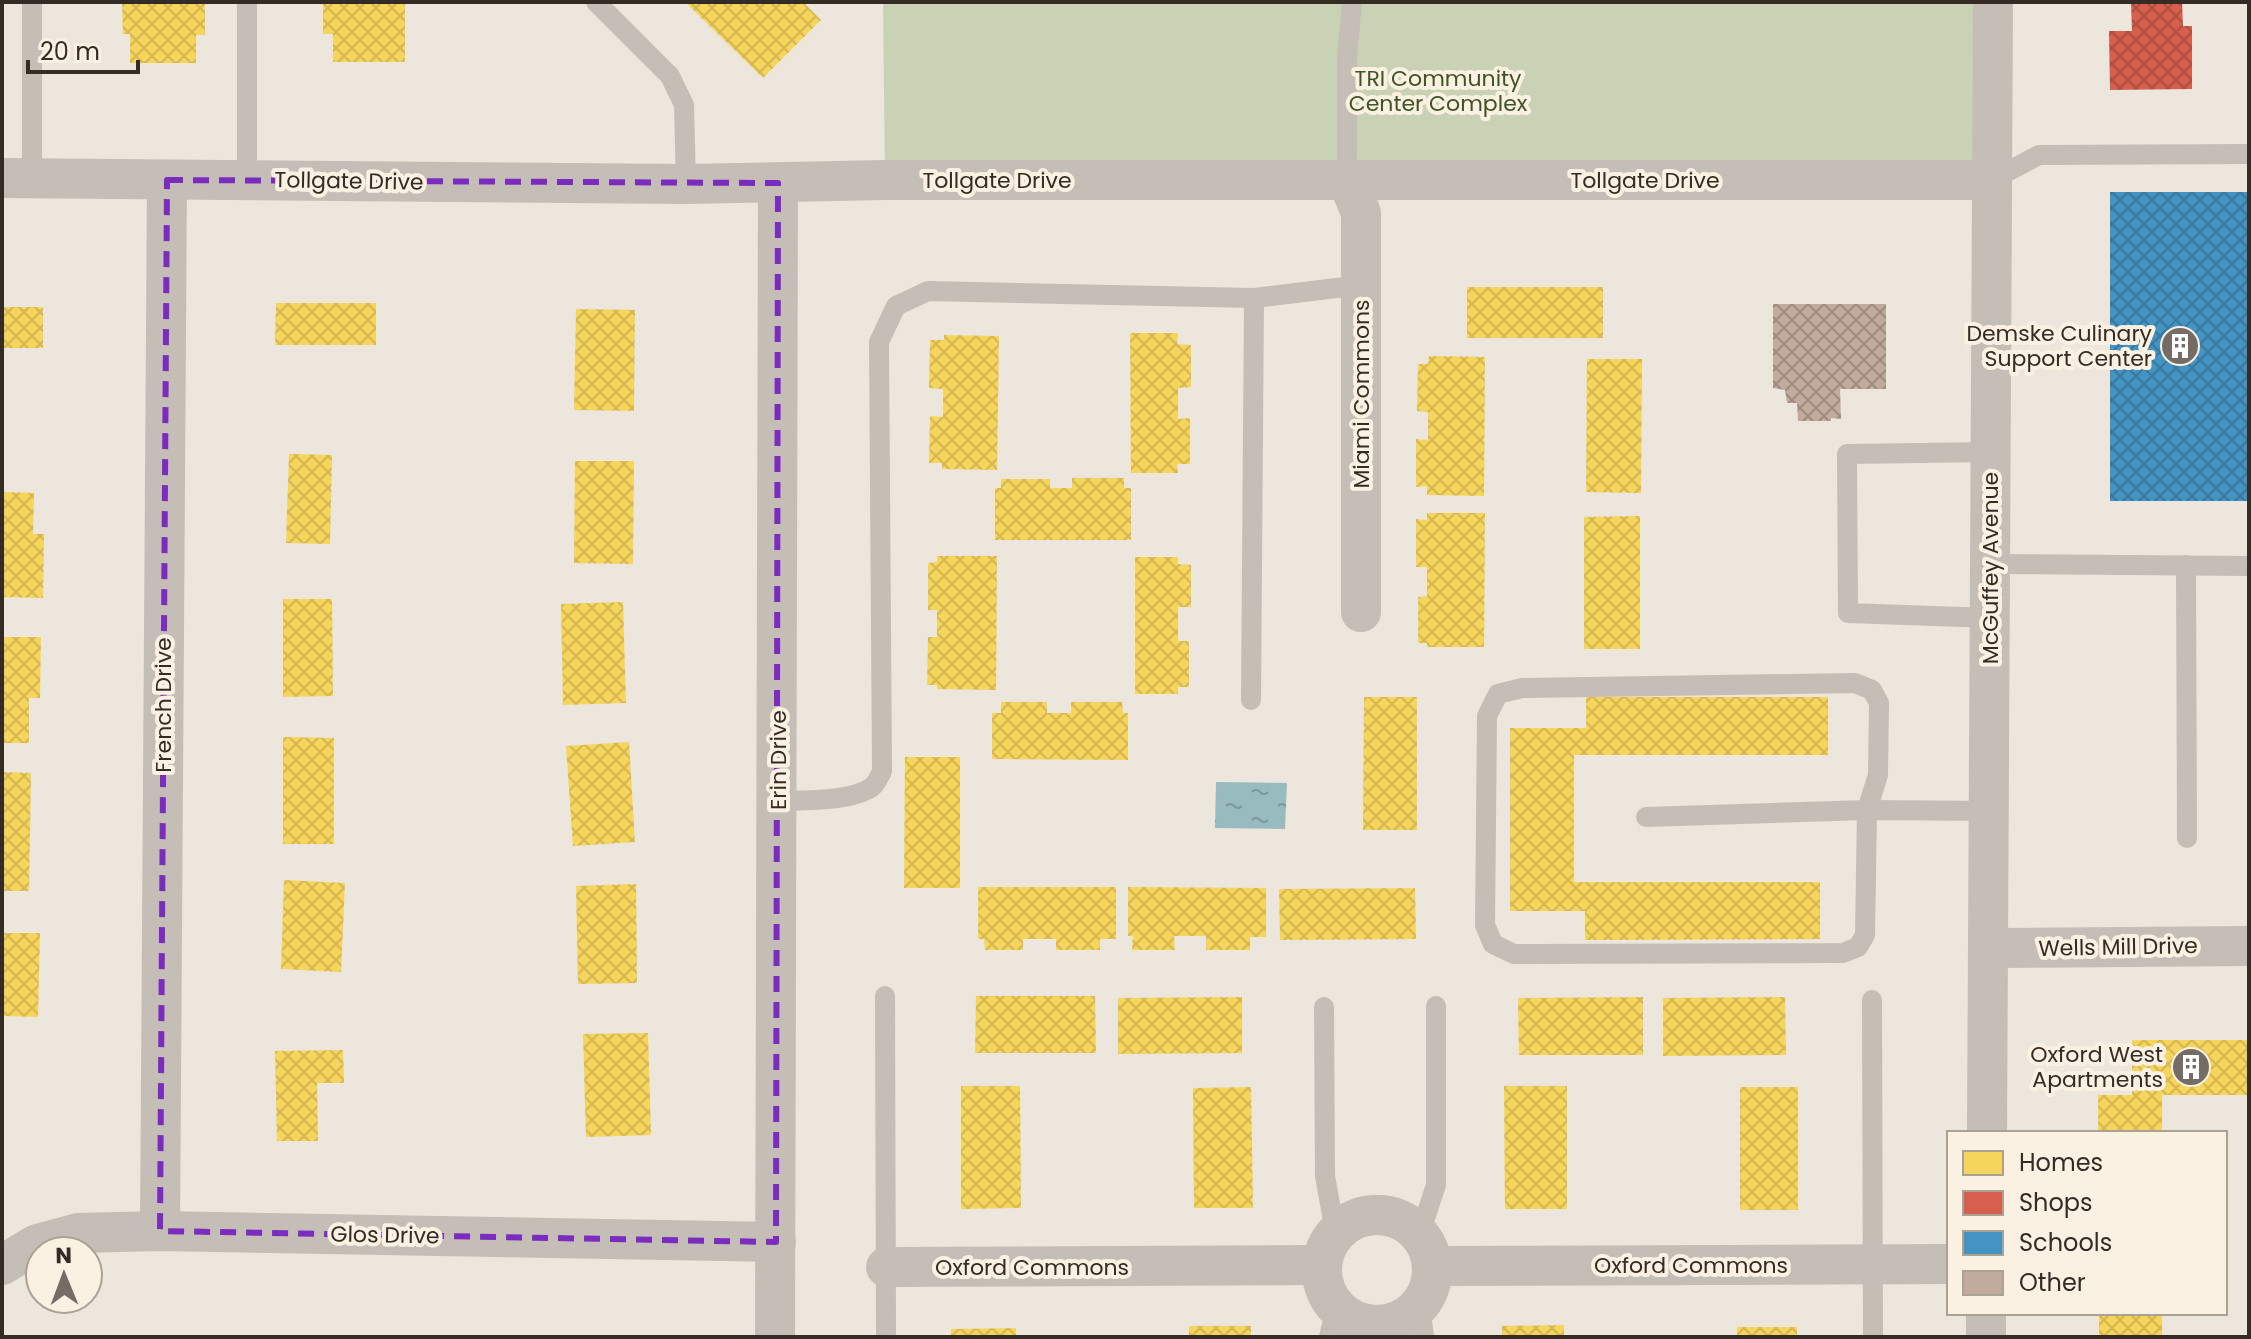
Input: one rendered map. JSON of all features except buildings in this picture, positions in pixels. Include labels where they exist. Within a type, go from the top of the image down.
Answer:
[{"type":"street","name":"McGuffey Avenue","points":[[1987,1131],[1993,2]]},
{"type":"street","name":"Tollgate Drive","points":[[17,178],[686,184],[1347,179],[1992,180]]},
{"type":"street","name":"Miami Commons","points":[[1347,179],[1361,213],[1361,612]]},
{"type":"street","name":"French Drive","points":[[160,1231],[167,180]]},
{"type":"street","name":"Erin Drive","points":[[775,1337],[778,183]]},
{"type":"street","name":"Wells Mill Drive","points":[[1988,948],[2249,946]]},
{"type":"street","name":"Oxford Commons","points":[[886,1267],[1329,1249],[1351,1220],[1369,1214],[1389,1215],[1405,1222],[1426,1250],[1872,1265],[1947,1264]]},
{"type":"street","name":"Glos Drive","points":[[2,1265],[37,1244],[78,1233],[160,1231],[776,1242]]},
{"type":"street","points":[[1329,1249],[1325,1292],[1332,1323],[1351,1320],[1370,1326],[1387,1325],[1405,1318],[1422,1321],[1429,1289],[1426,1250]]},
{"type":"street","points":[[1986,1315],[1986,1337]]},
{"type":"lane","points":[[17,178],[32,2]]},
{"type":"lane","points":[[247,2],[247,180]]},
{"type":"lane","points":[[596,2],[670,76],[684,105],[686,184]]},
{"type":"lane","points":[[1347,179],[1347,58],[1352,2]]},
{"type":"lane","points":[[1992,180],[2039,155],[2249,154]]},
{"type":"lane","points":[[778,801],[814,800],[858,793],[875,785],[882,771],[879,342],[896,306],[928,291],[1254,298],[1361,285]]},
{"type":"lane","points":[[1251,700],[1254,298]]},
{"type":"lane","points":[[1990,618],[1848,613],[1847,454],[1991,452]]},
{"type":"lane","points":[[1990,564],[2249,566]]},
{"type":"lane","points":[[2186,565],[2187,838]]},
{"type":"lane","points":[[1855,683],[1872,690],[1879,703],[1878,775],[1867,810],[1865,935],[1858,947],[1843,953],[1514,954],[1493,944],[1485,925],[1487,716],[1498,694],[1522,688],[1855,683]]},
{"type":"lane","points":[[1646,817],[1867,810],[1989,811]]},
{"type":"lane","points":[[885,996],[886,1337]]},
{"type":"lane","points":[[1872,1000],[1873,1337]]},
{"type":"lane","points":[[1426,1250],[1436,1185],[1436,1006]]},
{"type":"lane","points":[[1324,1007],[1325,1176],[1329,1249]]},
{"type":"highlighted area","points":[[167,180],[778,183],[776,1242],[160,1231]]},
{"type":"green space","name":"TRI Community Center Complex","points":[[883,2],[1993,2],[1992,180],[885,180]]},
{"type":"water","points":[[1216,782],[1287,783],[1285,829],[1215,828]]},
{"type":"place","name":"Demske Culinary Support Center","points":[[2180,346]]},
{"type":"place","name":"Oxford West Apartments","points":[[2191,1067]]}]
